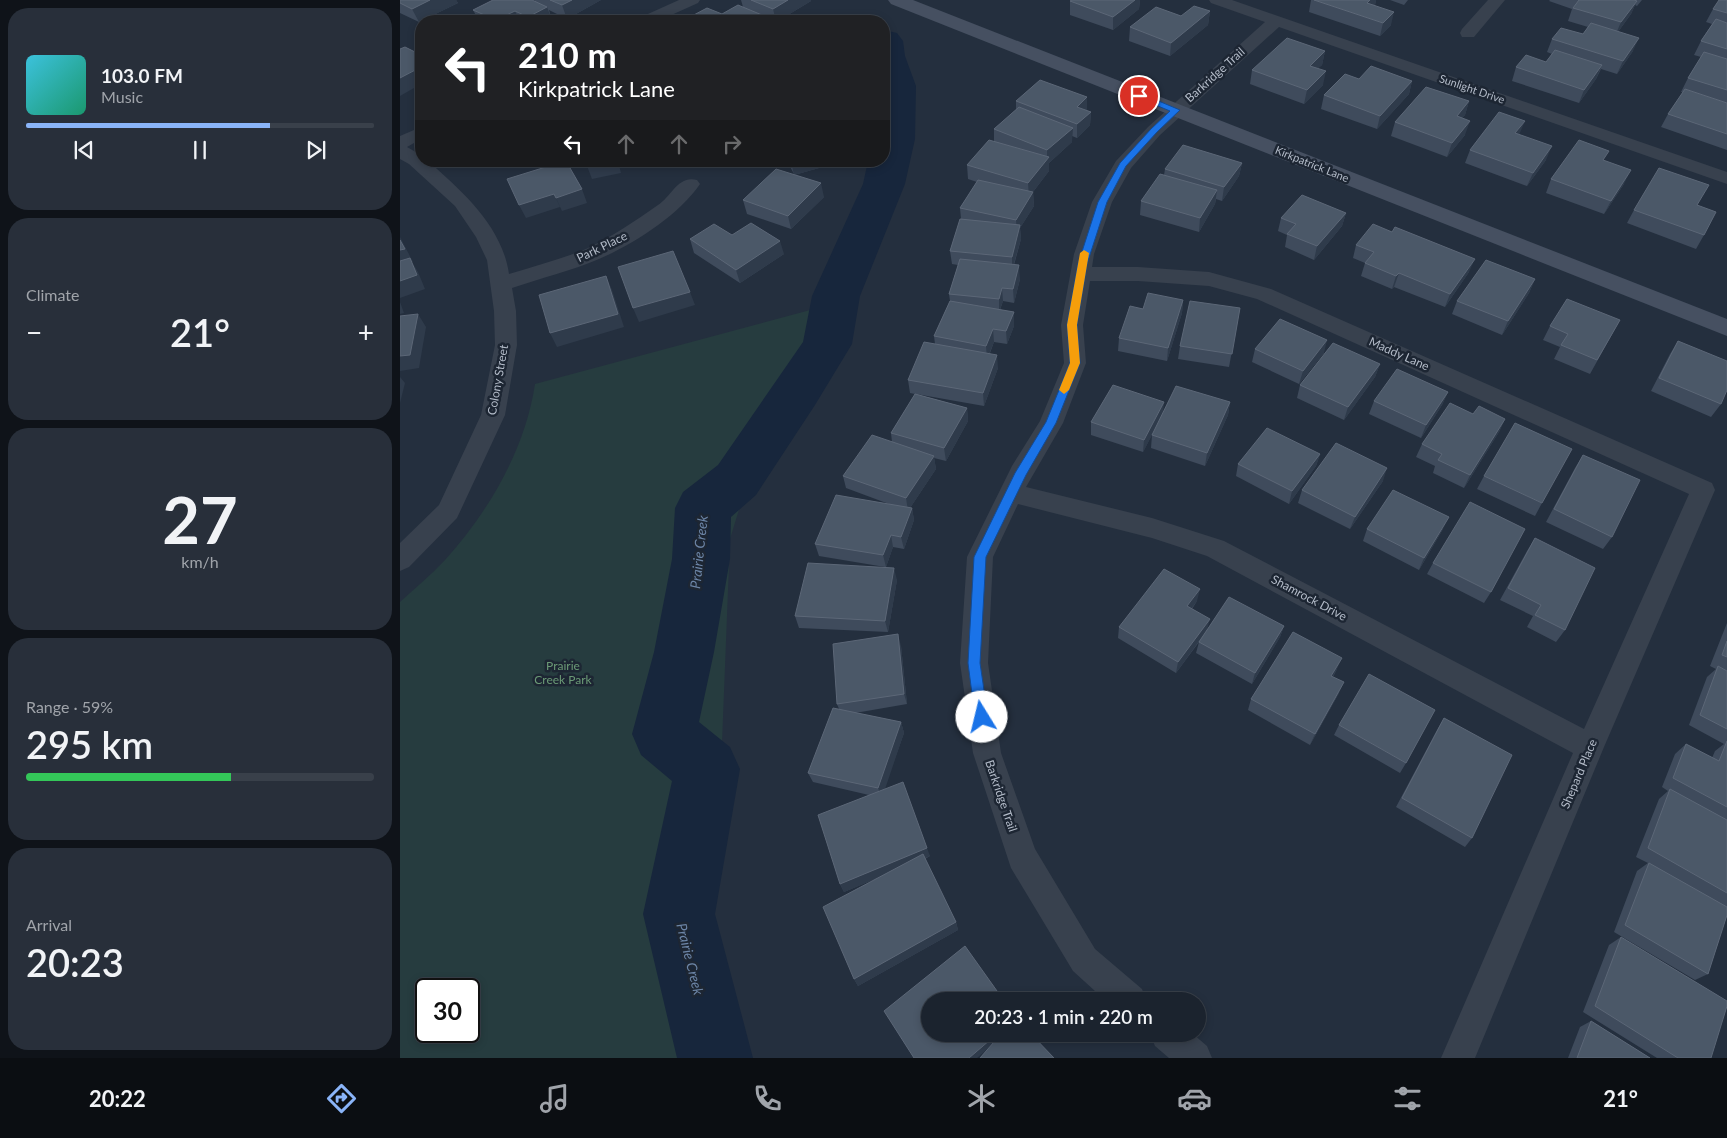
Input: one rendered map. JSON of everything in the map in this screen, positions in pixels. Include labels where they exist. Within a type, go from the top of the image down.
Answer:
[{"type":"street","points":[[658,15],[692,0]]},
{"type":"street","name":"Sunlight Drive","points":[[1217,0],[1727,178]]},
{"type":"street","points":[[1468,33],[1497,0]]},
{"type":"street","name":"Kirkpatrick Lane","points":[[905,3],[1727,328]]},
{"type":"street","name":"Barkridge Trail","points":[[1120,992],[1084,960],[1022,856],[987,753],[974,663],[980,557],[1011,493],[1051,423],[1075,363],[1072,325],[1084,254],[1102,202],[1123,165],[1154,130],[1276,21]]},
{"type":"street","points":[[400,144],[415,135]]},
{"type":"street","name":"Colony Street","points":[[400,151],[415,159]]},
{"type":"street","name":"Colony Street","points":[[400,560],[448,510],[493,416],[506,345],[505,310],[497,260],[486,236],[462,202],[424,167]]},
{"type":"street","name":"Park Place","points":[[500,284],[584,257],[623,238],[668,208],[690,184]]},
{"type":"street","name":"Maddy Lane","points":[[1081,274],[1138,274],[1209,279],[1264,294],[1703,490]]},
{"type":"street","name":"Shepard Place","points":[[1458,1058],[1590,747],[1703,490]]},
{"type":"street","name":"Shamrock Drive","points":[[1011,493],[1152,528],[1215,548],[1590,747]]},
{"type":"street","points":[[1176,1042],[1194,1058]]},
{"type":"green space","name":"Prairie Creek Park","points":[[840,302],[804,394],[753,464],[730,539],[722,743],[678,1058],[400,1058],[400,602],[445,560],[476,521],[503,478],[514,456],[530,409],[535,384]]},
{"type":"building","points":[[400,0],[430,0],[412,9],[400,3]]},
{"type":"building","points":[[493,0],[532,0],[547,7],[532,15],[524,15],[515,11],[507,15],[484,15],[473,10]]},
{"type":"building","points":[[550,0],[572,0],[562,5]]},
{"type":"building","points":[[751,0],[788,0],[773,9]]},
{"type":"building","points":[[1135,0],[1113,17],[1070,1]]},
{"type":"building","points":[[1314,0],[1370,0],[1367,3],[1394,12],[1383,23]]},
{"type":"building","points":[[1579,0],[1637,1],[1621,22],[1573,8]]},
{"type":"building","points":[[1719,0],[1727,0],[1727,13],[1713,9]]},
{"type":"building","points":[[738,5],[762,15],[694,15],[707,8],[722,14]]},
{"type":"building","points":[[1194,6],[1210,11],[1171,43],[1130,27],[1156,7],[1181,16]]},
{"type":"building","points":[[1716,19],[1727,23],[1727,49],[1701,41]]},
{"type":"building","points":[[1591,23],[1639,38],[1623,61],[1552,39],[1561,28],[1583,34]]},
{"type":"building","points":[[1287,38],[1325,51],[1310,66],[1326,71],[1307,90],[1252,70]]},
{"type":"building","points":[[405,47],[415,52],[415,70],[400,78],[400,49]]},
{"type":"building","points":[[1555,50],[1602,65],[1584,90],[1516,67],[1526,55],[1546,62]]},
{"type":"building","points":[[1704,52],[1727,59],[1727,90],[1688,78]]},
{"type":"building","points":[[1371,66],[1412,81],[1380,116],[1324,95],[1345,74],[1359,79]]},
{"type":"building","points":[[1040,80],[1087,97],[1077,107],[1091,112],[1077,124],[1016,101]]},
{"type":"building","points":[[1426,87],[1469,101],[1457,116],[1470,121],[1452,143],[1395,122]]},
{"type":"building","points":[[1685,89],[1727,103],[1727,134],[1668,114]]},
{"type":"building","points":[[1019,107],[1073,128],[1047,150],[994,129]]},
{"type":"building","points":[[1499,112],[1525,121],[1515,133],[1552,146],[1533,173],[1470,150]]},
{"type":"building","points":[[989,140],[1049,157],[1028,183],[967,165]]},
{"type":"building","points":[[1579,140],[1609,151],[1603,160],[1631,170],[1611,201],[1551,179]]},
{"type":"building","points":[[1183,145],[1242,163],[1224,187],[1165,169]]},
{"type":"building","points":[[546,167],[569,167],[582,189],[556,198],[554,194],[519,205],[507,179]]},
{"type":"building","points":[[1659,168],[1709,185],[1697,205],[1716,212],[1704,235],[1634,210]]},
{"type":"building","points":[[776,169],[821,183],[788,216],[743,200]]},
{"type":"building","points":[[1160,174],[1217,190],[1200,218],[1141,201]]},
{"type":"building","points":[[978,180],[1033,192],[1016,220],[960,208]]},
{"type":"building","points":[[1302,195],[1346,213],[1317,246],[1287,234],[1296,224],[1281,218]]},
{"type":"building","points":[[960,219],[1020,225],[1012,257],[950,251]]},
{"type":"building","points":[[751,223],[780,241],[736,270],[690,239],[714,224],[732,235]]},
{"type":"building","points":[[1373,224],[1392,232],[1395,227],[1475,259],[1450,294],[1399,273],[1396,276],[1365,263],[1374,252],[1356,245]]},
{"type":"building","points":[[400,240],[405,249],[400,250]]},
{"type":"building","points":[[673,251],[690,292],[633,308],[618,267]]},
{"type":"building","points":[[410,258],[417,275],[400,281],[400,261]]},
{"type":"building","points":[[960,259],[1019,265],[1013,289],[1002,288],[999,299],[949,294]]},
{"type":"building","points":[[1486,260],[1535,279],[1508,321],[1457,301]]},
{"type":"building","points":[[606,276],[618,314],[550,333],[539,295]]},
{"type":"building","points":[[1148,293],[1183,300],[1168,348],[1119,338],[1130,306],[1143,309]]},
{"type":"building","points":[[1567,299],[1620,320],[1597,360],[1561,345],[1568,334],[1550,326]]},
{"type":"building","points":[[950,301],[1014,312],[1006,331],[993,329],[986,346],[934,336]]},
{"type":"building","points":[[1190,301],[1240,308],[1232,354],[1180,346]]},
{"type":"building","points":[[418,314],[410,355],[400,356],[400,316]]},
{"type":"building","points":[[1280,319],[1327,340],[1303,371],[1255,349]]},
{"type":"building","points":[[1678,341],[1727,361],[1727,390],[1721,404],[1659,378]]},
{"type":"building","points":[[924,342],[997,355],[983,393],[908,380]]},
{"type":"building","points":[[1333,343],[1380,364],[1348,407],[1300,385]]},
{"type":"building","points":[[1397,369],[1448,392],[1426,425],[1374,401]]},
{"type":"building","points":[[1113,385],[1164,402],[1144,440],[1091,422]]},
{"type":"building","points":[[1176,386],[1230,402],[1207,453],[1152,435]]},
{"type":"building","points":[[915,394],[967,408],[944,448],[891,433]]},
{"type":"building","points":[[1450,403],[1473,414],[1479,406],[1505,419],[1470,475],[1438,460],[1442,454],[1422,444]]},
{"type":"building","points":[[1515,423],[1572,449],[1542,503],[1484,476]]},
{"type":"building","points":[[1267,428],[1320,454],[1292,491],[1238,464]]},
{"type":"building","points":[[872,435],[934,456],[906,498],[843,476]]},
{"type":"building","points":[[1336,443],[1387,468],[1355,517],[1302,490]]},
{"type":"building","points":[[1583,455],[1640,480],[1612,537],[1554,509]]},
{"type":"building","points":[[1393,490],[1449,517],[1424,558],[1367,529]]},
{"type":"building","points":[[836,495],[912,508],[901,537],[891,535],[883,555],[815,544]]},
{"type":"building","points":[[1470,502],[1525,529],[1491,592],[1433,563]]},
{"type":"building","points":[[1535,538],[1595,568],[1565,630],[1535,615],[1541,605],[1508,588]]},
{"type":"building","points":[[808,563],[894,568],[885,621],[795,616]]},
{"type":"building","points":[[1164,569],[1200,589],[1187,606],[1210,619],[1178,662],[1119,627]]},
{"type":"building","points":[[1229,597],[1284,626],[1255,673],[1199,642]]},
{"type":"building","points":[[1293,632],[1342,658],[1331,676],[1344,682],[1315,734],[1251,699]]},
{"type":"building","points":[[898,634],[904,694],[837,704],[833,644]]},
{"type":"building","points":[[1727,641],[1727,657],[1722,655]]},
{"type":"building","points":[[1718,666],[1727,671],[1727,729],[1700,715]]},
{"type":"building","points":[[1369,674],[1435,710],[1406,763],[1339,725]]},
{"type":"building","points":[[833,708],[901,722],[878,788],[808,773]]},
{"type":"building","points":[[1444,718],[1512,755],[1472,838],[1402,798]]},
{"type":"building","points":[[1727,741],[1727,807],[1673,778],[1686,744],[1719,761]]},
{"type":"building","points":[[903,782],[927,848],[840,884],[818,815]]},
{"type":"building","points":[[1670,789],[1727,820],[1727,893],[1648,848]]},
{"type":"building","points":[[923,854],[956,922],[854,979],[823,907]]},
{"type":"building","points":[[1649,863],[1727,907],[1727,915],[1708,974],[1625,925]]},
{"type":"building","points":[[1621,937],[1727,1001],[1711,1058],[1678,1058],[1595,1006]]},
{"type":"building","points":[[965,946],[997,991],[921,992],[921,1042],[988,1042],[969,1058],[914,1058],[884,1011]]},
{"type":"building","points":[[1591,1021],[1650,1058],[1577,1058]]},
{"type":"building","points":[[994,1042],[1039,1042],[1054,1058],[980,1058]]},
{"type":"waterway","name":"Prairie Creek","points":[[890,68],[896,86],[894,139],[890,157]]},
{"type":"waterway","name":"Prairie Creek","points":[[715,1058],[679,914],[707,769],[664,734],[684,652],[701,559],[703,508],[737,480],[827,344],[836,296],[884,184],[888,167]]},
{"type":"slow traffic","points":[[1064,390],[1075,363],[1072,325],[1084,253]]},
{"type":"route","points":[[982,717],[974,663],[980,557],[1021,473],[1051,423],[1075,363],[1072,325],[1082,264],[1102,202],[1123,165],[1154,130],[1176,110],[1139,96]]}]
